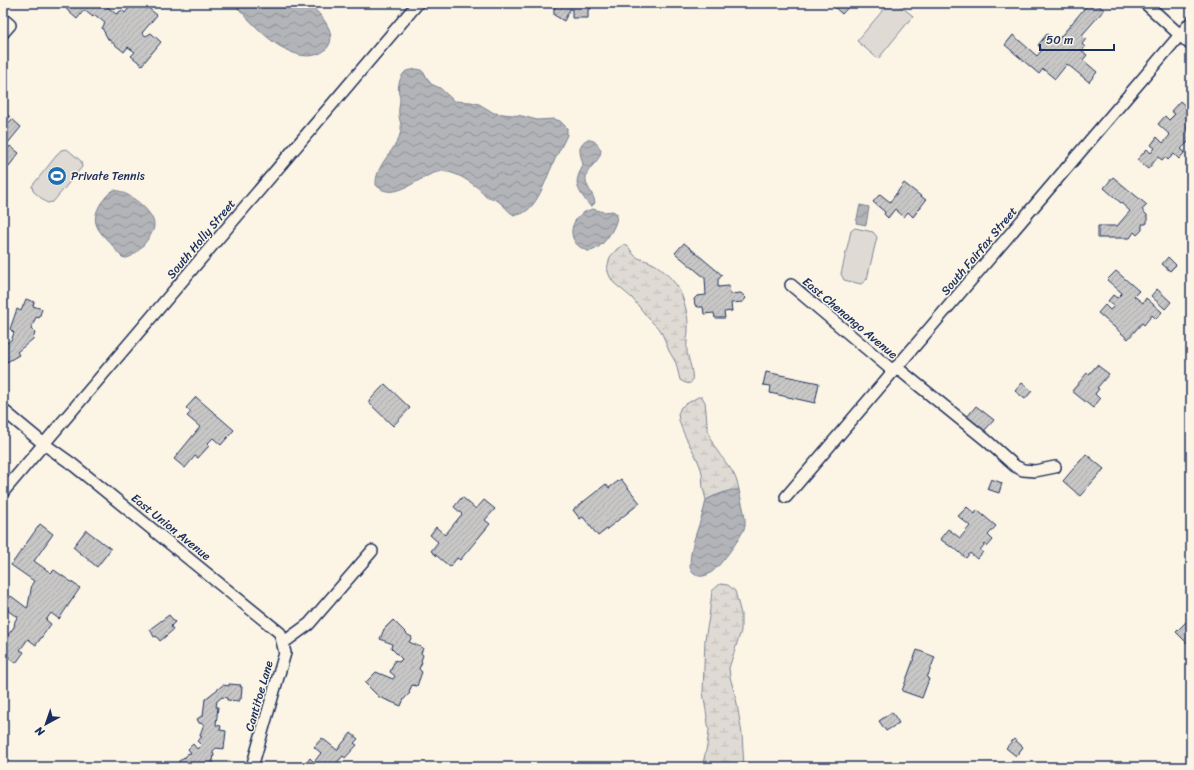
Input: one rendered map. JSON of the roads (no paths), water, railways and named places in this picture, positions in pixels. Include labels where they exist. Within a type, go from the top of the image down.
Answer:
[{"type":"street","name":"South Holly Street","points":[[3,492],[418,3]]},
{"type":"street","points":[[1145,3],[1191,45]]},
{"type":"street","points":[[3,19],[10,25],[3,33]]},
{"type":"street","name":"South Fairfax Street","points":[[786,496],[1191,22]]},
{"type":"street","name":"East Chenango Avenue","points":[[791,285],[986,440],[1015,466],[1023,470],[1035,471],[1056,467]]},
{"type":"street","name":"East Union Avenue","points":[[3,410],[44,444],[72,464],[282,638]]},
{"type":"street","points":[[282,638],[309,624],[372,551]]},
{"type":"street","name":"Cantitoe Lane","points":[[252,767],[285,653],[282,638]]},
{"type":"water","points":[[233,3],[308,3],[320,15],[329,29],[331,36],[328,47],[319,54],[306,56],[290,52],[280,47],[263,34]]},
{"type":"water","points":[[417,69],[424,73],[431,84],[440,88],[454,101],[479,104],[494,113],[522,116],[537,120],[554,119],[560,121],[567,128],[567,135],[542,188],[528,210],[521,214],[514,215],[498,201],[486,197],[478,188],[469,182],[459,176],[443,171],[431,174],[399,190],[383,190],[376,185],[379,170],[396,144],[401,130],[399,119],[400,99],[398,91],[400,81],[406,71]]},
{"type":"water","points":[[586,140],[596,142],[601,151],[598,160],[589,169],[586,177],[587,185],[595,203],[592,206],[590,206],[577,185],[578,175],[583,165],[580,155],[580,148]]},
{"type":"water","points":[[114,190],[126,194],[139,203],[150,214],[153,220],[154,228],[150,236],[139,250],[128,258],[119,255],[97,226],[97,210],[108,194]]},
{"type":"water","points":[[860,205],[869,207],[866,225],[856,223]]},
{"type":"water","points":[[593,209],[604,212],[613,211],[617,214],[617,219],[612,231],[603,243],[593,250],[588,251],[580,247],[575,242],[572,236],[572,229],[574,222],[579,217],[585,212]]},
{"type":"water","points":[[731,490],[739,490],[745,517],[745,526],[731,550],[721,563],[707,575],[698,576],[692,572],[690,565],[692,548],[706,500]]},
{"type":"place","name":"Private Tennis","points":[[57,176]]}]
